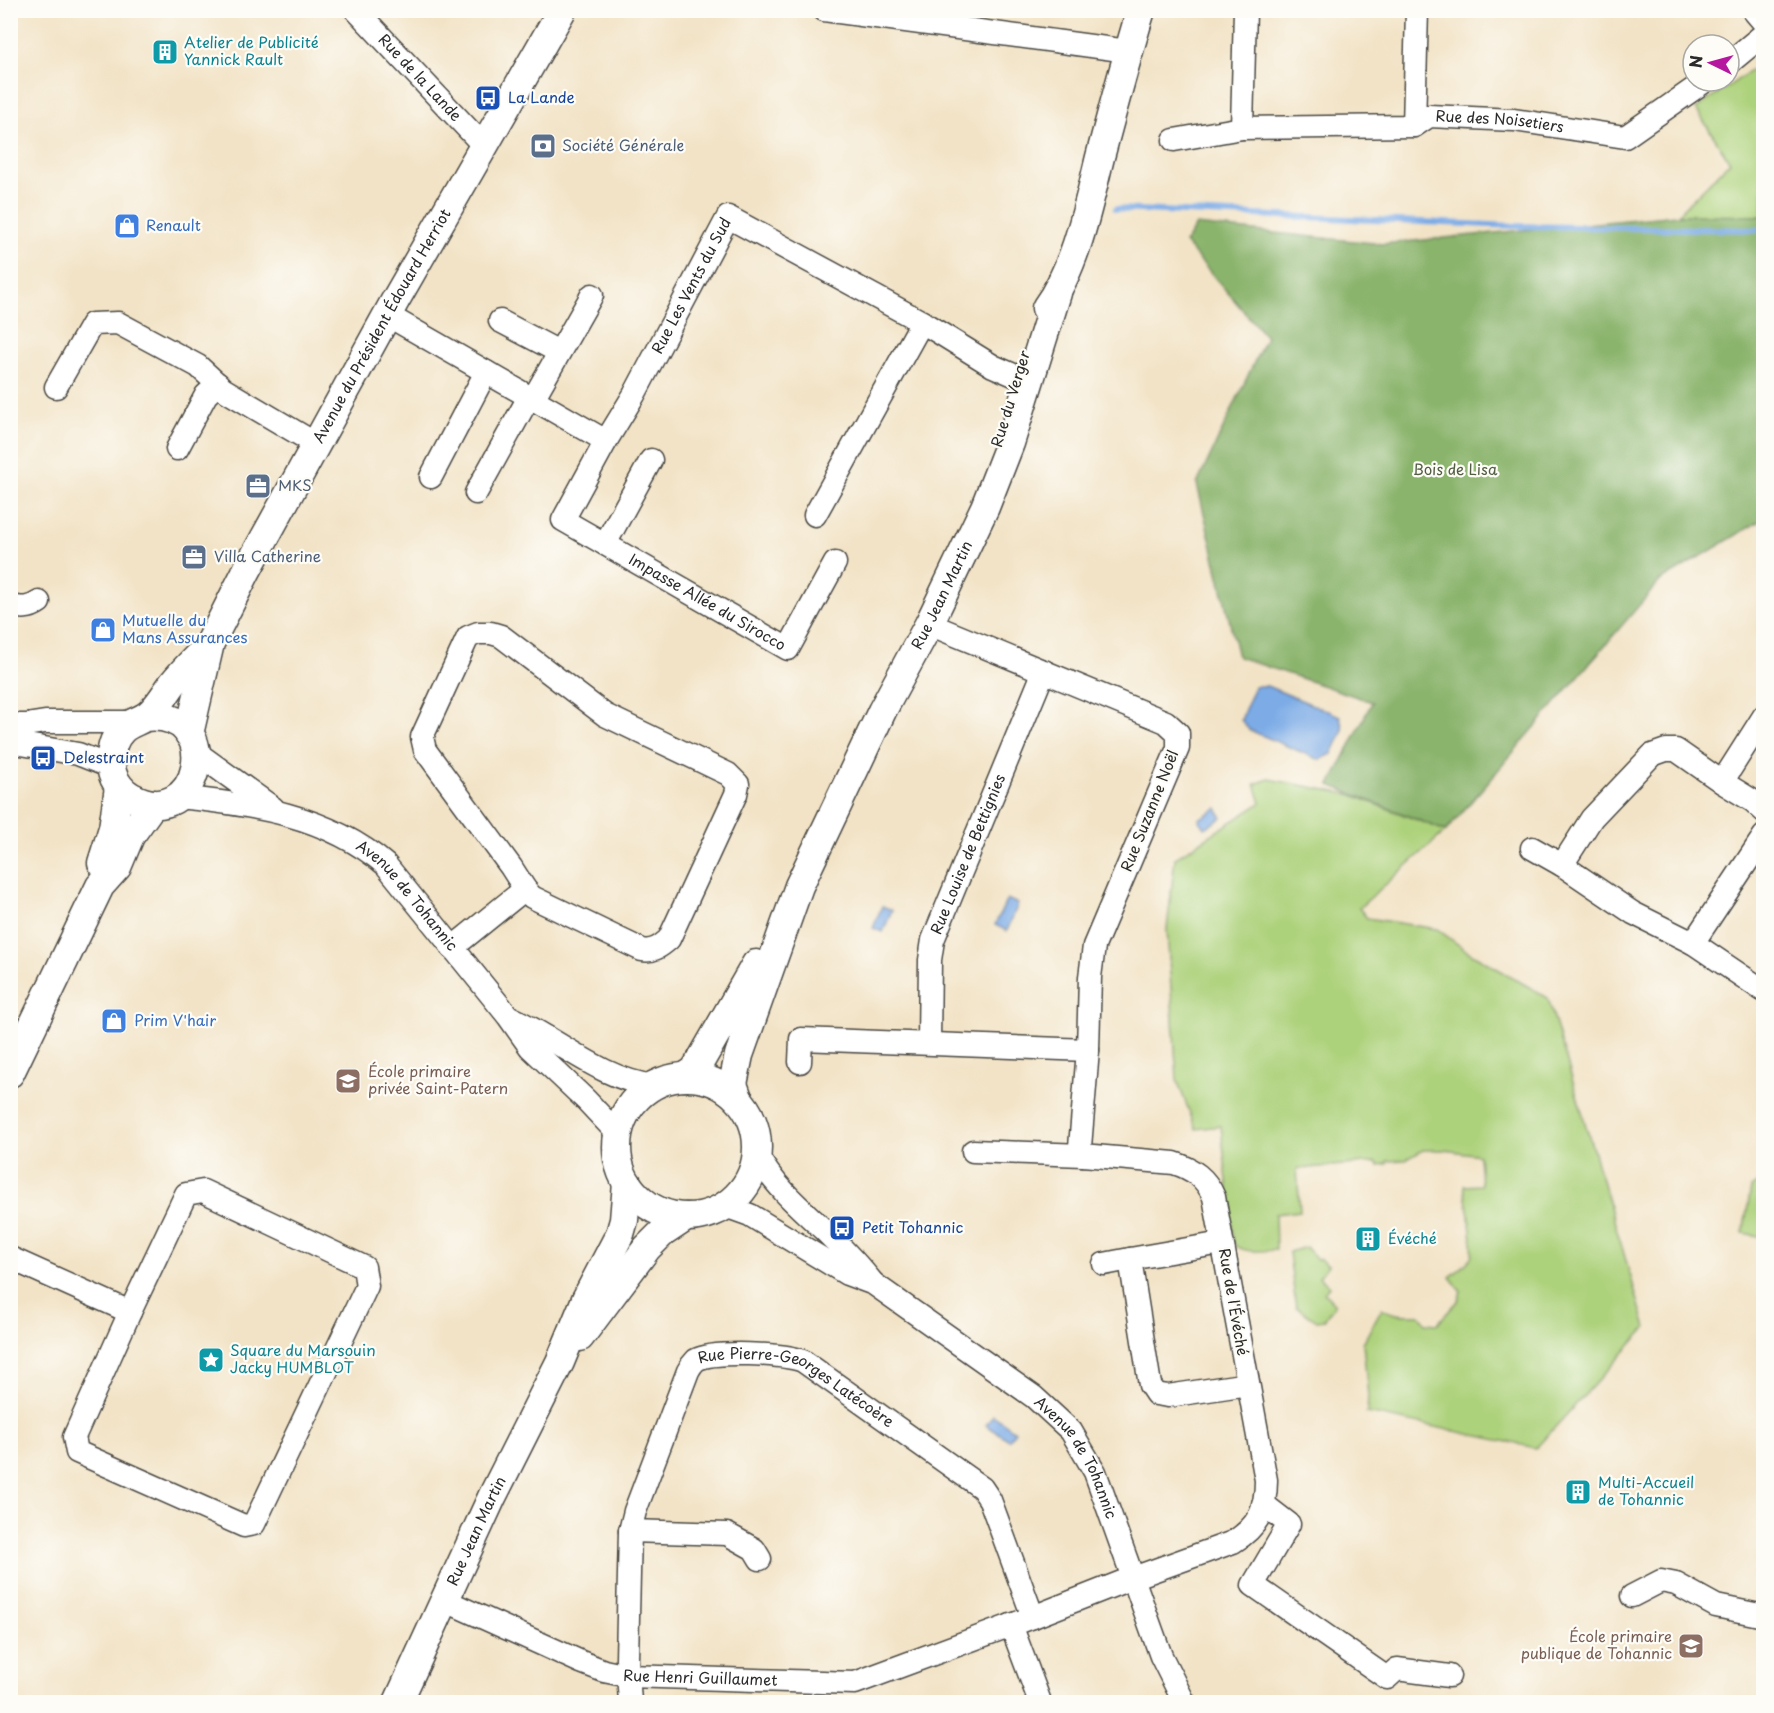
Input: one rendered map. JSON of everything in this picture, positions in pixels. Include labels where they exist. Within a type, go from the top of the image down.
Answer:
[{"type":"main road","name":"Avenue du Président Édouard Herriot","points":[[138,720],[210,643],[247,570],[387,315],[562,10]]},
{"type":"main road","name":"Rue du Verger","points":[[882,711],[903,651],[931,586],[1001,439],[1016,376],[1039,319],[1057,293],[1087,209],[1128,51],[1141,10]]},
{"type":"main road","name":"Rue Jean Martin","points":[[685,1077],[694,1071],[701,1060],[799,886],[882,711],[929,624],[988,500],[1016,424],[1057,293]]},
{"type":"main road","name":"Avenue du Président Édouard Herriot","points":[[193,743],[210,643]]},
{"type":"main road","points":[[10,1072],[100,886],[117,867],[130,836],[165,800],[187,788],[194,778],[197,765],[193,743],[174,721],[155,716],[138,720],[121,730],[114,741],[111,754],[115,777],[113,828],[101,864],[100,886]]},
{"type":"main road","points":[[115,777],[129,796],[140,802],[165,800]]},
{"type":"main road","name":"Rue Jean Martin","points":[[738,1098],[734,1084],[739,1055],[799,886]]},
{"type":"main road","points":[[685,1077],[713,1082],[738,1098],[754,1125],[757,1140],[757,1155],[753,1170],[747,1184],[737,1196],[725,1206],[700,1216],[686,1217],[669,1215],[652,1208],[638,1197],[627,1183],[618,1151],[623,1120],[631,1106],[654,1086],[685,1077]]},
{"type":"main road","name":"Rue Jean Martin","points":[[398,1702],[492,1497],[560,1362],[586,1299],[620,1234],[624,1220],[627,1183]]},
{"type":"main road","name":"Rue Jean Martin","points":[[560,1362],[647,1248],[668,1229],[686,1217]]},
{"type":"street","name":"Rue de la Lande","points":[[356,10],[483,145]]},
{"type":"street","points":[[824,10],[1128,51]]},
{"type":"street","points":[[1242,128],[1245,10]]},
{"type":"street","points":[[1414,126],[1417,10]]},
{"type":"street","points":[[1753,10],[1764,23]]},
{"type":"street","points":[[1741,53],[1764,34]]},
{"type":"street","name":"Rue des Noisetiers","points":[[1174,140],[1242,128],[1414,126],[1429,116],[1514,120],[1625,137],[1688,93]]},
{"type":"street","name":"Rue Les Vents du Sud","points":[[606,441],[639,385],[728,217],[922,322],[993,366],[1016,376]]},
{"type":"street","points":[[476,493],[592,295]]},
{"type":"street","points":[[387,315],[606,441]]},
{"type":"street","points":[[500,321],[559,352]]},
{"type":"street","points":[[815,515],[922,322]]},
{"type":"street","points":[[56,387],[92,324],[118,323],[198,366],[223,389],[316,444]]},
{"type":"street","points":[[430,477],[486,372]]},
{"type":"street","points":[[177,449],[206,395],[218,384]]},
{"type":"street","name":"Impasse Allée du Sirocco","points":[[606,441],[563,520],[788,649],[835,563]]},
{"type":"street","points":[[605,543],[651,460]]},
{"type":"street","points":[[10,606],[25,608],[32,607],[39,602]]},
{"type":"street","name":"Rue Suzanne Noël","points":[[929,624],[1166,722],[1178,733],[1178,748],[1094,946],[1090,977],[1088,1050],[1080,1147],[1083,1155]]},
{"type":"street","points":[[478,633],[501,636],[605,715],[728,774],[738,784],[736,794],[669,939],[662,946],[650,951],[642,950],[532,897],[525,889],[422,743],[422,737],[468,638],[478,633]]},
{"type":"street","name":"Rue Louise de Bettignies","points":[[929,1043],[930,960],[933,940],[1044,671]]},
{"type":"street","points":[[1722,782],[1764,717]]},
{"type":"street","points":[[10,725],[45,722],[106,724],[138,720]]},
{"type":"street","points":[[10,742],[78,754],[115,777]]},
{"type":"street","name":"Avenue de Tohannic","points":[[193,743],[277,811]]},
{"type":"street","points":[[1562,865],[1592,818],[1652,755],[1666,750],[1676,750],[1753,801],[1764,811]]},
{"type":"street","name":"Avenue de Tohannic","points":[[165,800],[223,801],[277,811],[315,823],[370,852],[386,866],[508,1016],[530,1047],[619,1135]]},
{"type":"street","points":[[1693,943],[1764,836]]},
{"type":"street","points":[[1532,848],[1633,912],[1693,943],[1764,991]]},
{"type":"street","points":[[452,948],[525,889]]},
{"type":"street","name":"Avenue de Tohannic","points":[[508,1016],[537,1030],[607,1072],[625,1080],[654,1086]]},
{"type":"street","points":[[800,1062],[801,1039],[1088,1050]]},
{"type":"street","name":"Rue de l'Évéché","points":[[973,1151],[1083,1155],[1174,1163],[1195,1172],[1203,1179],[1214,1197],[1266,1480],[1263,1504],[1257,1523],[1233,1542],[1133,1578]]},
{"type":"street","name":"Avenue de Tohannic","points":[[757,1155],[786,1196],[840,1246],[874,1284],[1034,1397],[1071,1431],[1095,1472],[1107,1499],[1161,1656],[1184,1702]]},
{"type":"street","points":[[203,1191],[364,1268],[368,1286],[254,1524],[244,1526],[76,1452],[74,1437],[130,1312],[186,1194],[203,1191]]},
{"type":"street","name":"Avenue de Tohannic","points":[[725,1206],[764,1224],[847,1274],[874,1284]]},
{"type":"street","points":[[1104,1264],[1222,1243]]},
{"type":"street","points":[[10,1258],[130,1312]]},
{"type":"street","points":[[1130,1259],[1150,1385],[1156,1394],[1168,1396],[1248,1384]]},
{"type":"street","name":"Rue Pierre-Georges Latécoère","points":[[630,1702],[627,1659],[630,1531],[635,1511],[691,1365],[696,1360],[712,1355],[792,1357],[803,1361],[982,1488],[990,1500],[1033,1617]]},
{"type":"street","points":[[1263,1504],[1289,1524],[1253,1585],[1387,1678],[1398,1669],[1449,1676]]},
{"type":"street","points":[[630,1531],[727,1534],[754,1549],[760,1559]]},
{"type":"street","name":"Rue Henri Guillaumet","points":[[444,1600],[604,1671],[628,1676],[838,1692],[855,1683],[1133,1578]]},
{"type":"street","points":[[1632,1596],[1661,1581],[1676,1584],[1716,1606],[1764,1616]]},
{"type":"street","points":[[1011,1625],[1040,1702]]},
{"type":"green space","points":[[1763,62],[1763,216],[1677,215],[1730,162],[1696,109],[1719,93],[1741,93],[1741,77]]},
{"type":"green space","name":"Bois de Lisa","points":[[1677,215],[1763,216],[1763,519],[1660,581],[1446,831],[1330,785],[1372,702],[1238,657],[1197,484],[1266,337],[1185,243],[1196,225],[1383,244]]},
{"type":"green space","points":[[1269,779],[1352,795],[1446,831],[1359,908],[1367,918],[1437,929],[1467,951],[1548,998],[1646,1328],[1536,1448],[1367,1413],[1368,1396],[1363,1343],[1382,1308],[1396,1314],[1420,1315],[1426,1323],[1437,1324],[1458,1301],[1461,1291],[1450,1277],[1471,1257],[1472,1235],[1464,1186],[1481,1185],[1479,1155],[1445,1150],[1423,1150],[1406,1160],[1387,1161],[1387,1164],[1378,1165],[1377,1162],[1297,1169],[1300,1211],[1275,1214],[1276,1250],[1248,1251],[1234,1244],[1221,1126],[1196,1129],[1177,1080],[1167,929],[1175,858],[1261,803],[1255,784]]},
{"type":"green space","points":[[1763,1180],[1763,1237],[1743,1233],[1751,1188]]},
{"type":"green space","points":[[1306,1247],[1317,1259],[1328,1265],[1319,1277],[1329,1286],[1324,1293],[1335,1304],[1324,1320],[1317,1321],[1296,1307],[1289,1252]]},
{"type":"water","points":[[1255,686],[1267,686],[1340,716],[1343,730],[1332,754],[1320,760],[1249,730],[1241,720]]},
{"type":"water","points":[[1217,808],[1222,818],[1205,828],[1199,819]]},
{"type":"water","points":[[1007,899],[1018,904],[1007,931],[995,925]]},
{"type":"water","points":[[882,906],[892,910],[883,932],[873,928]]},
{"type":"water","points":[[993,1415],[1015,1431],[1009,1440],[986,1425]]},
{"type":"waterway","points":[[1116,209],[1514,226],[1764,230]]},
{"type":"place","name":"Atelier de Publicité Yannick Rault","points":[[165,52]]},
{"type":"place","name":"La Lande","points":[[488,98]]},
{"type":"place","name":"Société Générale","points":[[543,146]]},
{"type":"place","name":"Renault","points":[[127,226]]},
{"type":"place","name":"MKS","points":[[258,486]]},
{"type":"place","name":"Villa Catherine","points":[[194,557]]},
{"type":"place","name":"Mutuelle du Mans Assurances","points":[[103,630]]},
{"type":"place","name":"Delestraint","points":[[43,758]]},
{"type":"place","name":"Prim V'hair","points":[[114,1021]]},
{"type":"place","name":"École primaire privée Saint-Patern","points":[[348,1081]]},
{"type":"place","name":"Petit Tohannic","points":[[842,1228]]},
{"type":"place","name":"Évéché","points":[[1368,1239]]},
{"type":"place","name":"Square du Marsouin Jacky HUMBLOT","points":[[211,1360]]},
{"type":"place","name":"Multi-Accueil de Tohannic","points":[[1578,1492]]},
{"type":"place","name":"École primaire publique de Tohannic","points":[[1691,1646]]}]
